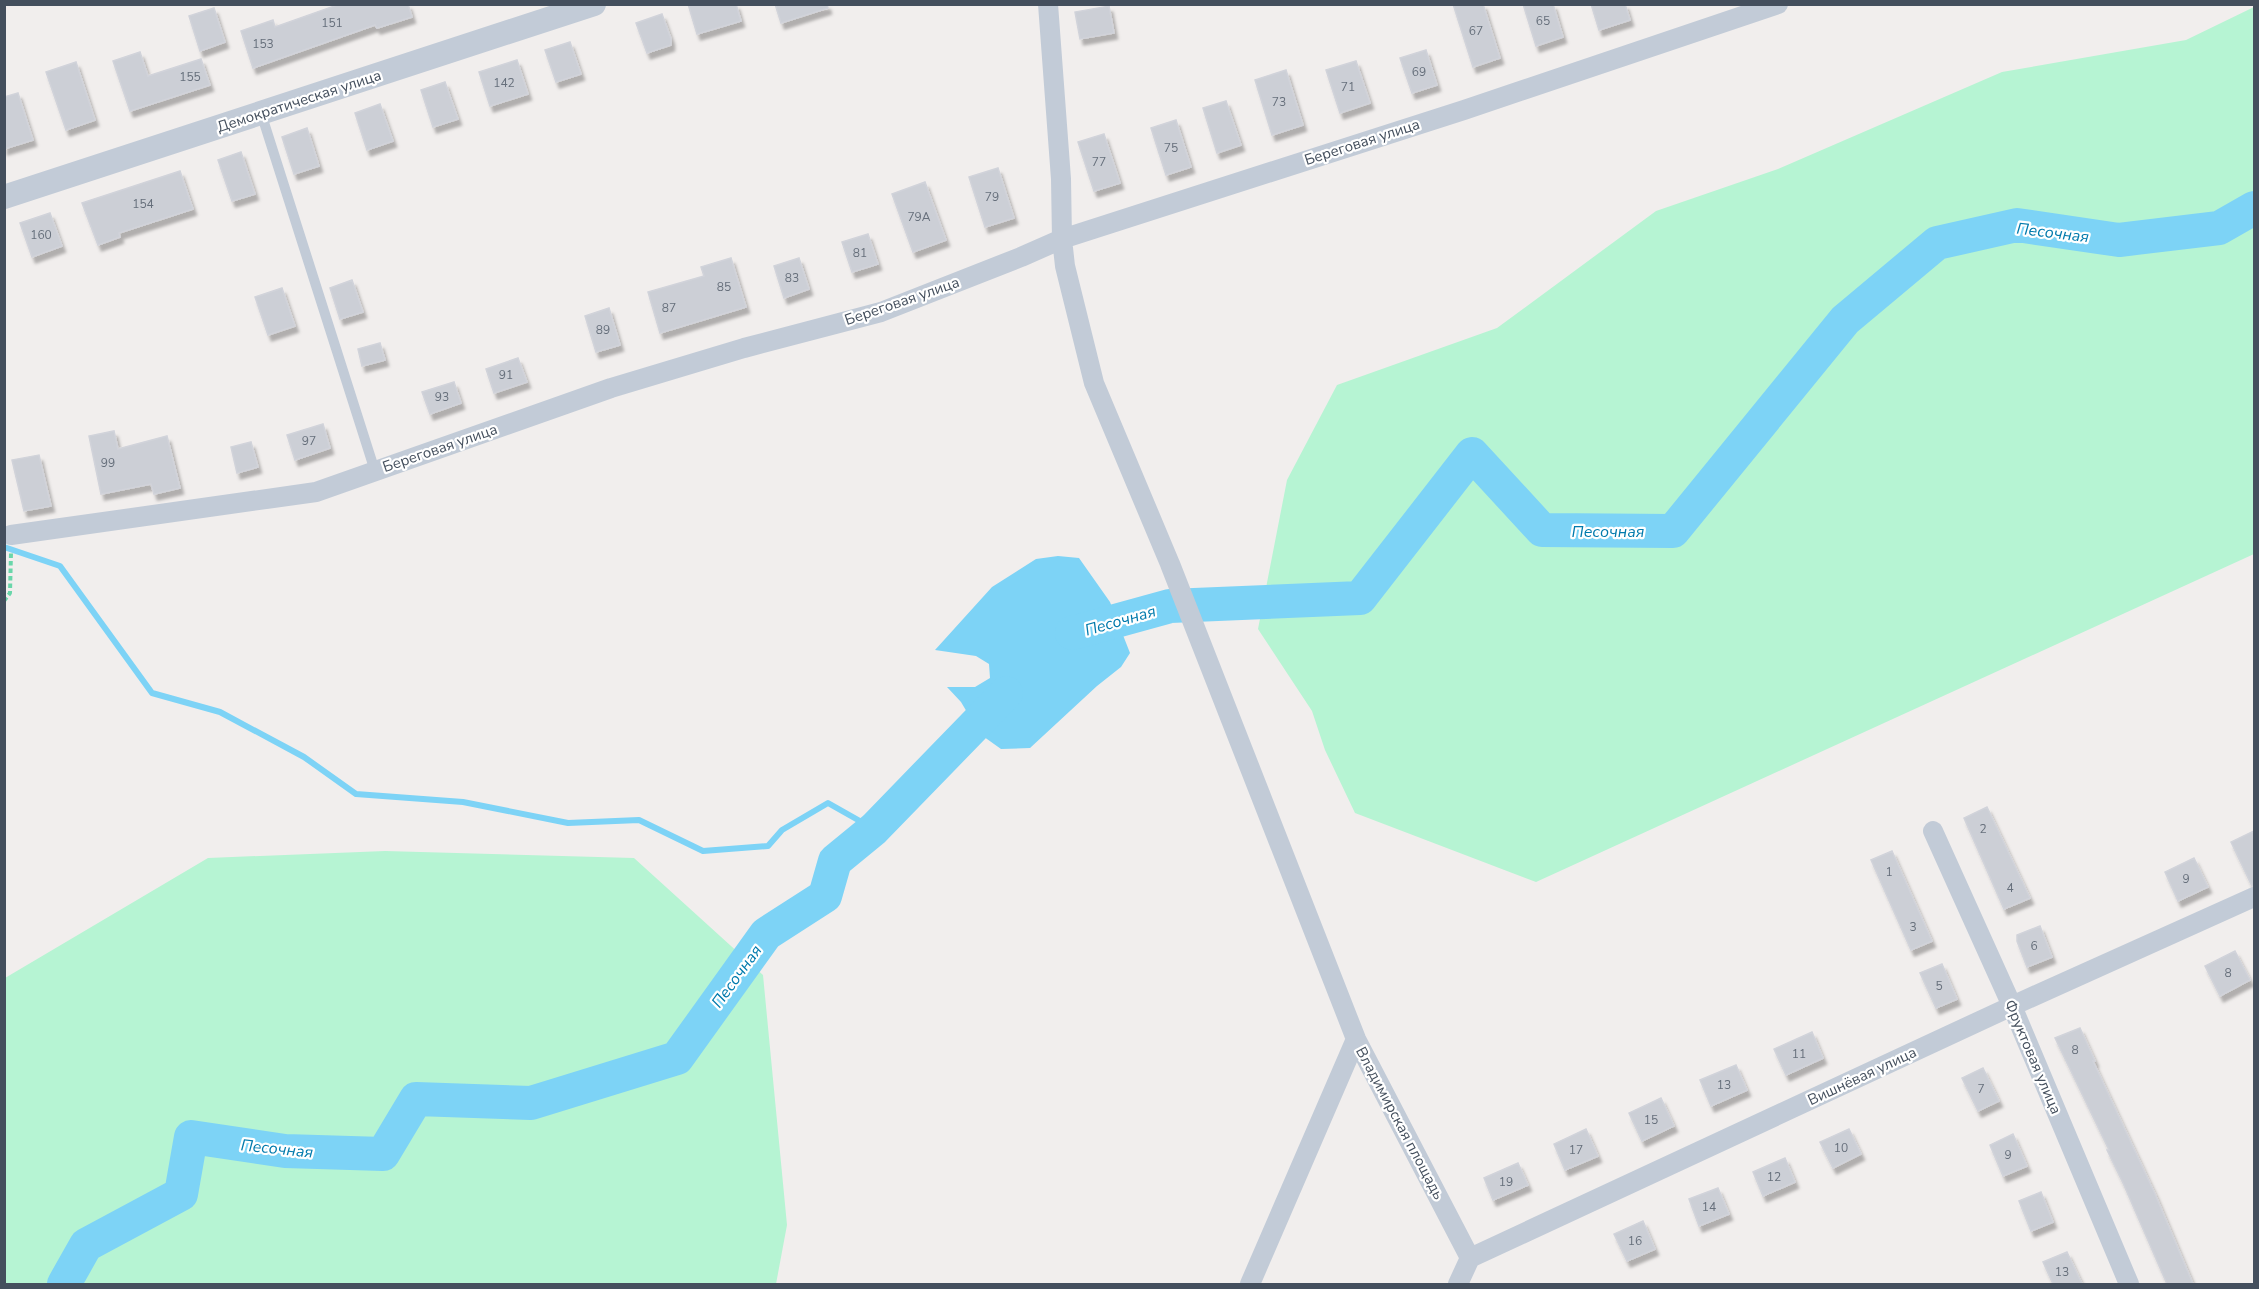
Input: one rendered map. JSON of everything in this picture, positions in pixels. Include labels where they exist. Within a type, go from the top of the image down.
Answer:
[{"type":"street","name":"Демократическая улица","points":[[4,197],[594,4]]},
{"type":"street","points":[[1048,4],[1065,266],[1094,383],[1170,564],[1356,1039]]},
{"type":"street","name":"Береговая улица","points":[[11,535],[316,492],[611,388],[744,348],[880,312],[1062,239],[1464,110],[1778,4]]},
{"type":"street","name":"Фруктовая улица","points":[[1932,831],[2012,1006],[2128,1284]]},
{"type":"street","name":"Вишнёвая улица","points":[[1470,1258],[2012,1006],[2254,897]]},
{"type":"street","name":"Владимирская площадь","points":[[1356,1039],[1470,1258]]},
{"type":"street","name":"Владимирская площадь","points":[[1250,1284],[1356,1039]]},
{"type":"street","points":[[1458,1284],[1470,1258]]},
{"type":"lane","points":[[261,113],[375,471]]},
{"type":"path","points":[[4,601],[10,593],[11,535]]},
{"type":"green space","points":[[2254,7],[2254,554],[1536,882],[1355,813],[1325,750],[1312,711],[1258,629],[1287,480],[1337,385],[1497,328],[1656,211],[1778,169],[2002,72],[2186,40]]},
{"type":"green space","points":[[385,851],[634,858],[763,975],[787,1225],[776,1284],[5,1284],[5,978],[208,858]]},
{"type":"water","points":[[1058,556],[1079,558],[1110,602],[1130,653],[1121,667],[1030,748],[1001,749],[980,734],[961,702],[947,687],[975,687],[990,678],[989,664],[976,656],[935,650],[992,587],[1036,559]]},
{"type":"building","points":[[340,4],[408,4],[412,17],[377,28],[375,25],[253,68],[241,31],[273,20],[275,27]]},
{"type":"building","points":[[688,4],[736,4],[741,21],[697,34]]},
{"type":"building","points":[[775,4],[827,4],[828,8],[781,23]]},
{"type":"building","points":[[1453,4],[1483,4],[1500,58],[1473,67]]},
{"type":"building","points":[[1523,4],[1553,4],[1563,37],[1536,46]]},
{"type":"building","points":[[1591,4],[1625,4],[1630,20],[1599,30]]},
{"type":"building","points":[[1109,6],[1114,33],[1080,39],[1075,12]]},
{"type":"building","points":[[214,8],[225,42],[200,51],[189,16]]},
{"type":"building","points":[[662,14],[671,45],[647,53],[636,23]]},
{"type":"building","points":[[570,42],[581,74],[556,82],[545,50]]},
{"type":"building","points":[[1426,50],[1437,85],[1412,93],[1400,58]]},
{"type":"building","points":[[140,52],[148,76],[201,59],[210,85],[130,111],[113,61]]},
{"type":"building","points":[[517,60],[528,94],[490,106],[479,72]]},
{"type":"building","points":[[1356,61],[1370,103],[1340,113],[1326,70]]},
{"type":"building","points":[[76,62],[95,120],[66,130],[46,72]]},
{"type":"building","points":[[1286,70],[1303,125],[1272,135],[1255,80]]},
{"type":"building","points":[[445,82],[458,119],[433,127],[421,90]]},
{"type":"building","points":[[18,93],[33,140],[4,149],[4,97]]},
{"type":"building","points":[[1226,101],[1241,145],[1217,153],[1203,108]]},
{"type":"building","points":[[380,104],[393,141],[367,150],[355,113]]},
{"type":"building","points":[[1176,120],[1191,167],[1166,175],[1151,128]]},
{"type":"building","points":[[307,128],[319,166],[294,174],[282,137]]},
{"type":"building","points":[[1104,134],[1120,183],[1094,191],[1078,142]]},
{"type":"building","points":[[241,152],[255,194],[232,201],[218,160]]},
{"type":"building","points":[[998,168],[1014,218],[985,227],[969,177]]},
{"type":"building","points":[[180,171],[193,209],[119,233],[120,237],[98,245],[82,203]]},
{"type":"building","points":[[925,182],[946,240],[913,252],[892,194]]},
{"type":"building","points":[[50,213],[62,246],[32,257],[20,223]]},
{"type":"building","points":[[868,234],[878,264],[852,272],[842,242]]},
{"type":"building","points":[[731,258],[746,307],[660,333],[648,292],[704,276],[701,267]]},
{"type":"building","points":[[799,258],[809,289],[784,298],[774,266]]},
{"type":"building","points":[[352,280],[363,312],[340,319],[330,288]]},
{"type":"building","points":[[282,288],[295,326],[268,335],[255,297]]},
{"type":"building","points":[[609,308],[620,345],[596,352],[585,316]]},
{"type":"building","points":[[380,343],[385,360],[362,366],[358,349]]},
{"type":"building","points":[[518,358],[527,382],[494,393],[486,369]]},
{"type":"building","points":[[454,382],[461,403],[430,414],[422,392]]},
{"type":"building","points":[[323,424],[330,448],[295,460],[287,435]]},
{"type":"building","points":[[114,431],[118,449],[167,436],[180,488],[154,494],[151,484],[101,494],[89,436]]},
{"type":"building","points":[[251,442],[258,467],[237,473],[231,447]]},
{"type":"building","points":[[39,455],[51,506],[24,511],[12,460]]},
{"type":"building","points":[[1987,807],[2030,898],[2004,909],[1964,818]]},
{"type":"building","points":[[2254,831],[2254,885],[2252,886],[2231,842]]},
{"type":"building","points":[[1892,851],[1932,941],[1911,950],[1871,860]]},
{"type":"building","points":[[2194,858],[2208,887],[2178,901],[2165,872]]},
{"type":"building","points":[[2040,926],[2052,957],[2027,967],[2017,935]]},
{"type":"building","points":[[2235,951],[2250,980],[2220,996],[2205,966]]},
{"type":"building","points":[[1942,964],[1957,999],[1936,1008],[1920,973]]},
{"type":"building","points":[[2080,1028],[2193,1284],[2167,1284],[2107,1150],[2109,1150],[2055,1038]]},
{"type":"building","points":[[1812,1032],[1823,1058],[1786,1075],[1774,1049]]},
{"type":"building","points":[[1736,1065],[1747,1090],[1711,1106],[1700,1080]]},
{"type":"building","points":[[1983,1068],[1999,1101],[1978,1111],[1962,1078]]},
{"type":"building","points":[[1661,1098],[1674,1126],[1642,1141],[1629,1113]]},
{"type":"building","points":[[1586,1129],[1598,1156],[1565,1170],[1554,1144]]},
{"type":"building","points":[[1849,1129],[1861,1154],[1833,1168],[1820,1142]]},
{"type":"building","points":[[2013,1134],[2027,1166],[2003,1176],[1990,1145]]},
{"type":"building","points":[[1785,1158],[1795,1182],[1763,1196],[1753,1172]]},
{"type":"building","points":[[1518,1163],[1528,1185],[1493,1200],[1484,1178]]},
{"type":"building","points":[[1718,1188],[1729,1214],[1699,1226],[1689,1199]]},
{"type":"building","points":[[2041,1192],[2053,1222],[2031,1231],[2019,1201]]},
{"type":"building","points":[[1643,1221],[1655,1249],[1627,1261],[1614,1234]]},
{"type":"building","points":[[2067,1252],[2082,1284],[2053,1284],[2043,1262]]},
{"type":"waterway","name":"Песочная","points":[[1072,633],[1170,606],[1360,598],[1472,454],[1542,530],[1673,531],[1845,320],[1937,243],[2017,225],[2119,240],[2219,228],[2254,208]]},
{"type":"waterway","points":[[4,547],[60,566],[152,693],[220,712],[304,757],[356,794],[463,802],[568,823],[639,820],[703,851],[768,846],[782,830],[828,803],[874,829]]},
{"type":"waterway","name":"Песочная","points":[[64,1284],[86,1245],[181,1194],[191,1137],[285,1151],[383,1154],[416,1099],[531,1103],[677,1058],[766,934],[825,896],[835,861],[874,829],[1006,693]]}]
